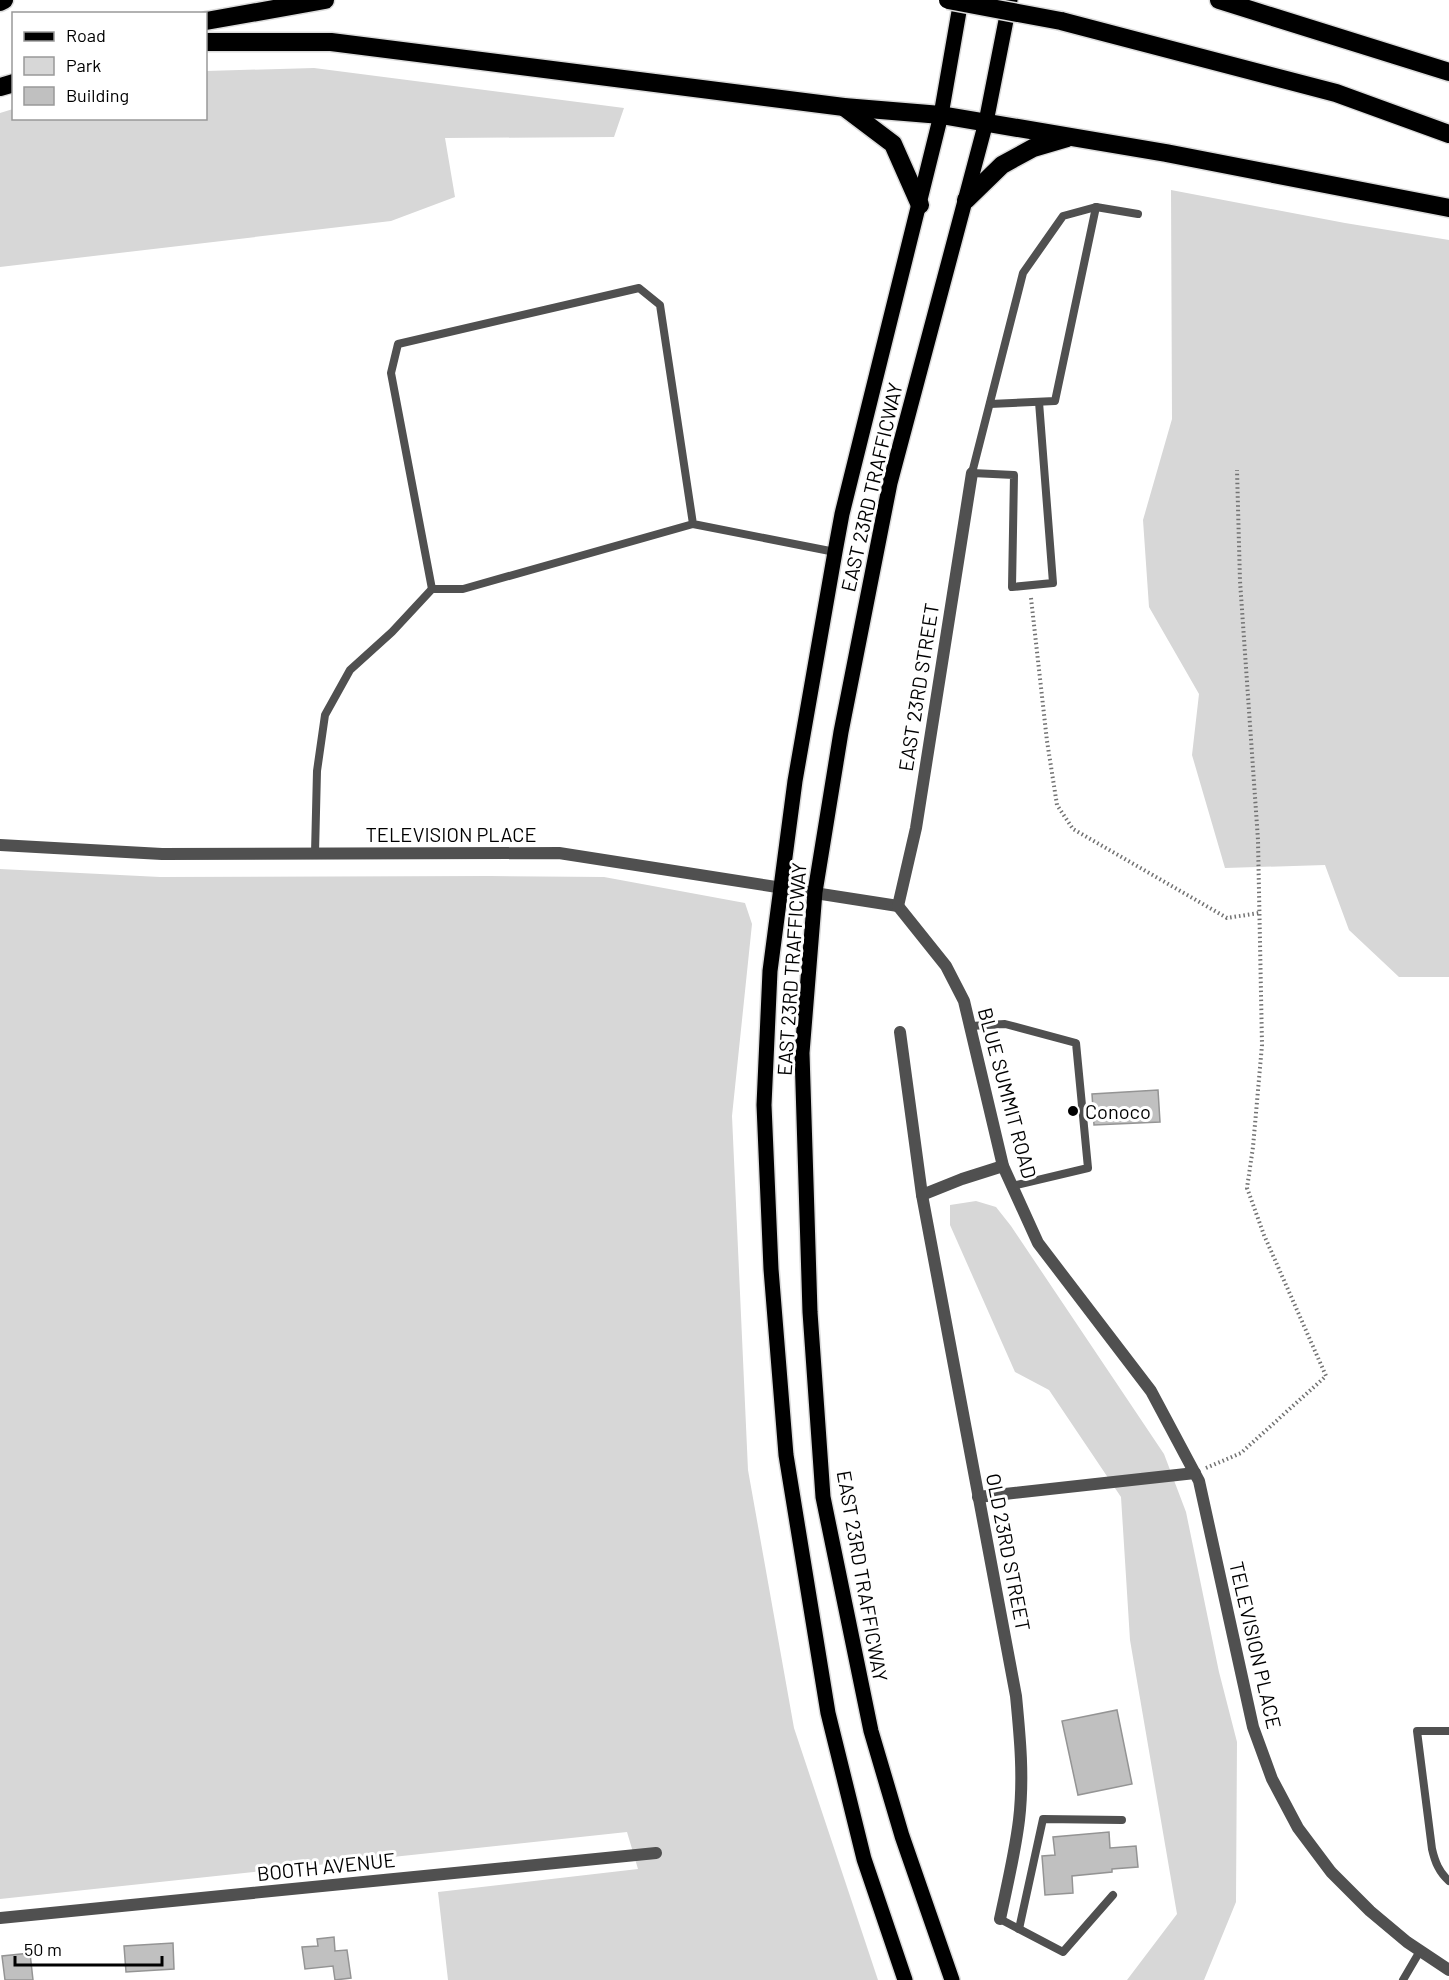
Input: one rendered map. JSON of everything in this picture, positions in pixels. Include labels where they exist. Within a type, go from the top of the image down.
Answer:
[{"type":"highway","points":[[0,2],[4,0]]},
{"type":"highway","points":[[207,21],[325,0]]},
{"type":"highway","points":[[948,0],[1061,21],[1336,93],[1449,134]]},
{"type":"highway","points":[[1219,0],[1449,72]]},
{"type":"highway","points":[[207,42],[331,42],[844,107],[941,115],[1449,208]]},
{"type":"highway","points":[[844,107],[893,144],[920,205]]},
{"type":"highway","points":[[966,200],[1002,165],[1033,148],[1071,137]]},
{"type":"main road","name":"EAST 23RD TRAFFICWAY","points":[[905,1980],[864,1859],[828,1713],[786,1455],[771,1269],[764,1105],[770,970],[780,888],[795,781],[835,552],[842,514],[941,115],[961,0]]},
{"type":"main road","name":"EAST 23RD TRAFFICWAY","points":[[952,1980],[902,1836],[871,1731],[823,1497],[810,1312],[802,1053],[815,892],[841,732],[890,483],[986,122],[1010,0]]},
{"type":"street","name":"EAST 23RD STREET","points":[[898,906],[916,828],[972,473]]},
{"type":"street","name":"TELEVISION PLACE","points":[[0,845],[162,854],[559,853],[898,906]]},
{"type":"street","name":"BLUE SUMMIT ROAD","points":[[898,906],[946,966],[964,1001],[1003,1166],[1038,1243],[1151,1391],[1194,1473]]},
{"type":"street","points":[[900,1032],[922,1195],[1003,1166]]},
{"type":"street","name":"OLD 23RD STREET","points":[[922,1195],[1008,1651],[1020,1736],[1022,1776],[1019,1819],[1000,1919]]},
{"type":"street","name":"TELEVISION PLACE","points":[[1194,1473],[1199,1481],[1253,1727],[1272,1779],[1298,1828],[1331,1872],[1370,1911],[1420,1951],[1449,1970]]},
{"type":"street","points":[[978,1497],[1194,1473]]},
{"type":"street","name":"BOOTH AVENUE","points":[[0,1918],[656,1853]]},
{"type":"lane","points":[[990,404],[1055,401],[1096,207]]},
{"type":"lane","points":[[1039,402],[1053,582],[1012,587],[1014,475],[972,473],[1023,273],[1063,216],[1096,207],[1138,214]]},
{"type":"lane","points":[[432,589],[391,373],[398,344],[639,288],[660,305],[693,524]]},
{"type":"lane","points":[[315,854],[317,771],[325,715],[350,670],[392,632],[432,589],[463,589],[693,524],[835,552]]},
{"type":"lane","points":[[971,1026],[1005,1024],[1076,1043],[1088,1168],[1012,1186]]},
{"type":"lane","points":[[1449,1731],[1417,1731],[1432,1849],[1435,1862],[1442,1875],[1449,1881]]},
{"type":"lane","points":[[1019,1929],[1043,1819],[1122,1820]]},
{"type":"lane","points":[[1000,1919],[1063,1952],[1113,1894]]},
{"type":"lane","points":[[1403,1980],[1420,1951]]},
{"type":"path","points":[[1194,1473],[1241,1453],[1326,1376],[1264,1235],[1246,1188],[1253,1147],[1262,1045],[1258,840],[1240,581],[1237,470]]},
{"type":"path","points":[[1030,585],[1047,741],[1057,805],[1073,828],[1227,918],[1259,913]]},
{"type":"green space","points":[[314,68],[624,108],[614,137],[445,138],[455,197],[391,221],[0,267],[0,113],[12,109],[12,120],[207,120],[207,71]]},
{"type":"green space","points":[[1171,190],[1449,240],[1449,977],[1399,977],[1349,930],[1325,865],[1225,868],[1192,755],[1199,694],[1149,607],[1143,520],[1172,419]]},
{"type":"green space","points":[[0,869],[160,877],[604,877],[745,903],[752,924],[732,1116],[748,1470],[794,1728],[878,1980],[448,1980],[438,1892],[638,1869],[627,1832],[0,1899]]},
{"type":"green space","points":[[976,1201],[996,1207],[1011,1226],[1164,1454],[1186,1512],[1219,1672],[1237,1742],[1236,1902],[1204,1980],[1127,1980],[1177,1914],[1130,1640],[1121,1497],[1049,1390],[1015,1372],[950,1225],[950,1205]]},
{"type":"building","points":[[1158,1090],[1160,1122],[1094,1125],[1092,1094]]},
{"type":"building","points":[[1117,1710],[1132,1784],[1078,1795],[1062,1721]]},
{"type":"building","points":[[1109,1832],[1110,1848],[1136,1846],[1138,1867],[1072,1876],[1073,1893],[1045,1895],[1042,1856],[1055,1855],[1053,1837]]},
{"type":"building","points":[[334,1937],[335,1951],[347,1950],[351,1978],[335,1980],[333,1966],[305,1969],[302,1947],[318,1946],[317,1939]]},
{"type":"building","points":[[173,1943],[174,1969],[126,1972],[124,1946]]},
{"type":"building","points":[[30,1953],[33,1980],[5,1980],[2,1956]]},
{"type":"place","name":"Conoco","points":[[1073,1111]]}]
